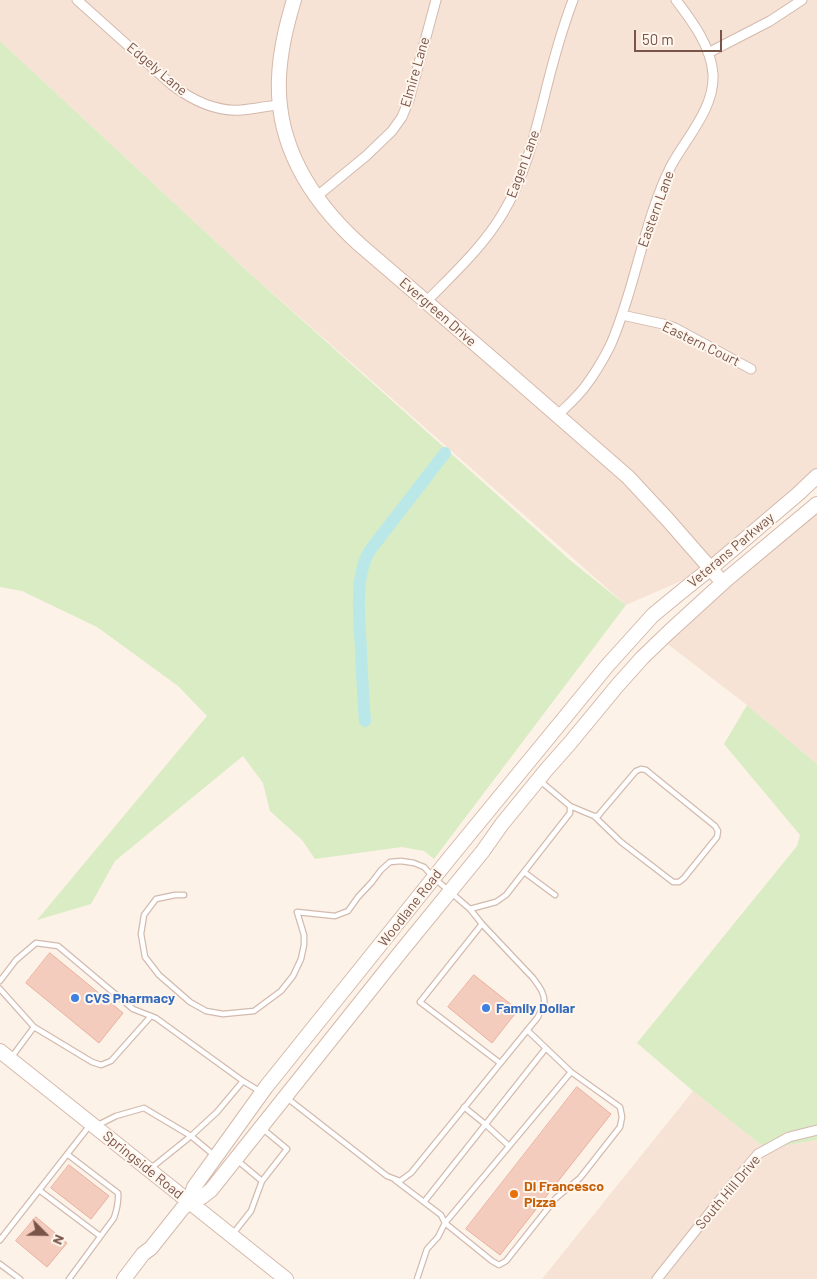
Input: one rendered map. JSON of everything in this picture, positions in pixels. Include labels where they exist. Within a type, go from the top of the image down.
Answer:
[{"type":"main road","name":"Evergreen Drive","points":[[294,0],[280,58],[280,105],[288,142],[295,162],[316,196],[343,230],[628,477],[723,583]]},
{"type":"main road","name":"Veterans Parkway","points":[[645,624],[653,615],[711,568],[817,476]]},
{"type":"main road","name":"Veterans Parkway","points":[[661,639],[723,583],[817,504]]},
{"type":"main road","name":"Woodlane Road","points":[[124,1279],[143,1254],[151,1248],[189,1202],[194,1186],[262,1093],[586,691],[645,624]]},
{"type":"main road","name":"Woodlane Road","points":[[189,1202],[202,1198],[212,1190],[483,851],[538,779],[616,686],[661,639]]},
{"type":"main road","name":"Springside Road","points":[[5,1055],[286,1279]]},
{"type":"street","name":"Edgely Lane","points":[[77,0],[172,84],[198,102],[228,110],[280,105]]},
{"type":"street","name":"Elmire Lane","points":[[316,196],[343,176],[373,149],[392,131],[402,117],[409,100],[436,0]]},
{"type":"street","name":"Eagen Lane","points":[[426,302],[477,248],[502,214],[511,198],[525,165],[563,27],[573,0]]},
{"type":"street","name":"Eastern Lane","points":[[558,416],[584,387],[610,345],[622,315],[656,202],[679,151],[699,121],[711,90],[713,74],[708,53],[697,31],[676,0]]},
{"type":"street","points":[[708,53],[770,21],[802,0]]},
{"type":"street","name":"Eastern Court","points":[[622,315],[675,328],[751,369]]},
{"type":"street","name":"South Hill Drive","points":[[657,1279],[758,1154],[789,1137],[817,1130]]},
{"type":"lane","points":[[538,779],[570,806],[594,816],[621,842],[674,882],[679,882],[684,878],[717,836],[718,831],[715,826],[646,770],[641,769],[636,771],[598,816],[594,816]]},
{"type":"lane","points":[[470,909],[496,902],[506,896],[570,813],[570,806]]},
{"type":"lane","points":[[184,895],[156,899],[144,916],[141,934],[145,957],[159,975],[190,1002],[206,1011],[223,1014],[254,1010],[281,991],[293,976],[301,959],[304,935],[297,912],[335,916],[348,911],[381,870],[390,862],[414,863],[424,867],[470,909],[533,978],[543,995],[544,1005],[538,1016],[411,1173],[400,1181],[387,1176],[286,1097]]},
{"type":"lane","points":[[524,872],[555,894]]},
{"type":"lane","points":[[482,924],[420,1002],[500,1063]]},
{"type":"lane","points":[[0,980],[16,960],[36,943],[58,946],[133,1010],[156,1018],[262,1093]]},
{"type":"lane","points":[[0,989],[34,1027],[92,1062],[102,1065],[111,1061],[151,1016]]},
{"type":"lane","points":[[5,1055],[34,1027]]},
{"type":"lane","points":[[392,1178],[441,1215],[445,1223],[492,1261],[499,1265],[506,1261],[556,1198],[580,1178],[620,1127],[622,1117],[620,1107],[571,1072],[527,1030]]},
{"type":"lane","points":[[424,1202],[546,1048]]},
{"type":"lane","points":[[417,1279],[427,1249],[438,1237],[445,1223],[571,1072]]},
{"type":"lane","points":[[149,1169],[191,1136],[217,1112],[243,1081]]},
{"type":"lane","points":[[464,1107],[509,1146]]},
{"type":"lane","points":[[0,1240],[67,1154],[93,1125],[116,1116],[144,1108],[191,1136],[216,1157]]},
{"type":"lane","points":[[231,1236],[252,1211],[262,1181],[287,1149],[261,1128]]},
{"type":"lane","points":[[67,1154],[118,1193],[118,1209],[114,1218],[69,1279]]},
{"type":"lane","points":[[235,1159],[262,1181]]},
{"type":"lane","points":[[39,1190],[100,1236]]},
{"type":"lane","points":[[0,1264],[20,1279]]},
{"type":"shaded area","points":[[0,0],[817,0],[817,480],[711,568],[626,605],[244,268],[0,41]]},
{"type":"shaded area","points":[[817,505],[817,764],[747,705],[661,639]]},
{"type":"shaded area","points":[[693,1091],[766,1149],[817,1140],[817,1279],[542,1279]]},
{"type":"green space","points":[[0,41],[244,268],[571,561],[626,605],[434,859],[424,851],[402,847],[315,859],[302,840],[270,811],[263,783],[243,756],[115,861],[91,904],[37,920],[207,716],[178,686],[97,627],[22,591],[0,587]]},
{"type":"green space","points":[[747,705],[817,764],[817,1140],[766,1149],[693,1091],[637,1043],[797,846],[800,835],[724,744]]},
{"type":"building","name":"CVS Pharmacy","points":[[50,953],[123,1013],[99,1043],[26,983]]},
{"type":"building","points":[[474,975],[518,1010],[492,1043],[448,1007]]},
{"type":"building","points":[[577,1087],[611,1114],[500,1255],[466,1229]]},
{"type":"building","points":[[69,1165],[109,1196],[91,1219],[51,1188]]},
{"type":"building","points":[[36,1217],[67,1243],[47,1267],[16,1241]]},
{"type":"waterway","points":[[365,721],[359,612],[360,585],[365,560],[371,549],[445,453]]},
{"type":"place","name":"CVS Pharmacy","points":[[75,998]]},
{"type":"place","name":"Family Dollar","points":[[486,1008]]},
{"type":"place","name":"Di Francesco Pizza","points":[[514,1194]]}]
